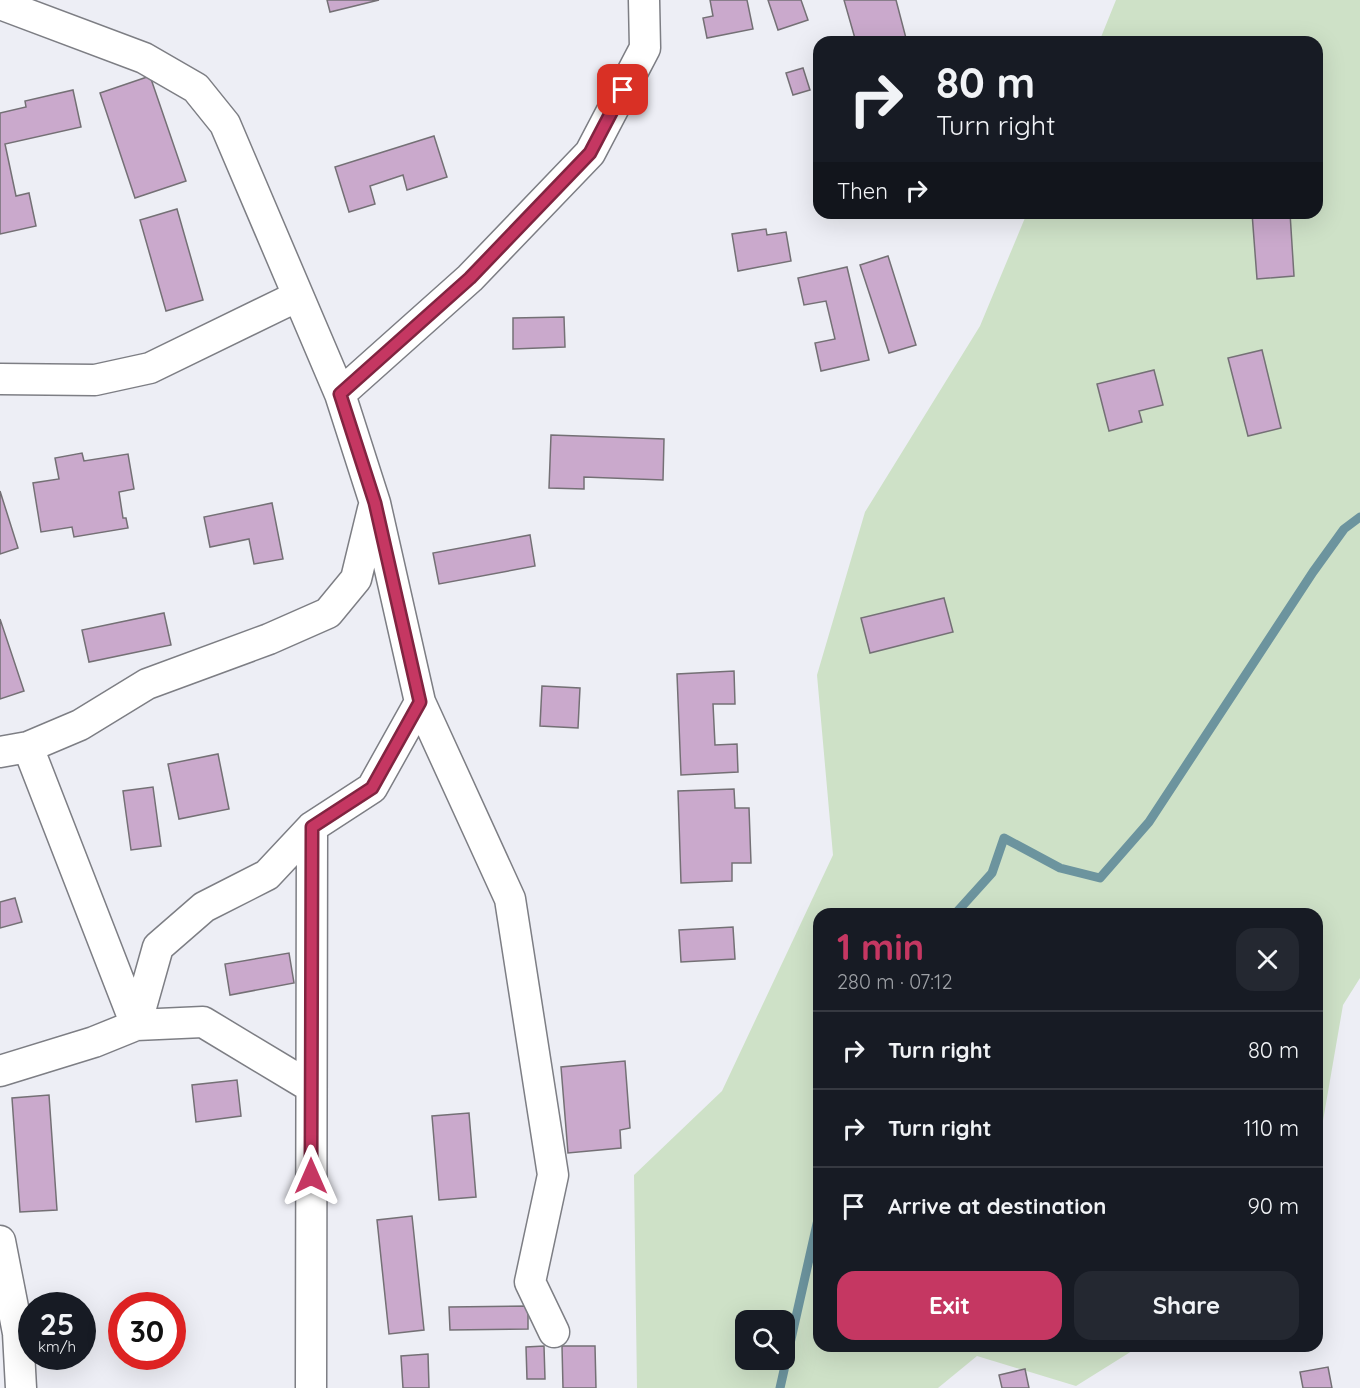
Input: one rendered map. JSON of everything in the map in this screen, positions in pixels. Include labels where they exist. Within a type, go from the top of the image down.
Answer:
[{"type":"street","points":[[340,394],[470,278],[590,153],[645,48],[644,0]]},
{"type":"street","points":[[0,4],[144,58],[196,88],[225,124],[340,394],[375,503],[420,702],[510,899],[553,1174],[530,1282],[554,1332]]},
{"type":"street","points":[[0,379],[95,380],[150,368],[298,296]]},
{"type":"street","points":[[136,1025],[14,750],[80,725],[147,684],[269,639],[328,613],[356,579],[375,503]]},
{"type":"street","points":[[136,1025],[158,947],[204,907],[267,875],[312,827],[372,788],[420,702]]},
{"type":"street","points":[[310,1388],[312,827]]},
{"type":"street","points":[[0,1071],[94,1042],[136,1025],[203,1022],[311,1087]]},
{"type":"street","points":[[0,1241],[18,1333],[21,1388]]},
{"type":"green space","points":[[1116,0],[1360,0],[1360,978],[1343,1005],[1323,1121],[1323,908],[813,908],[813,1352],[1130,1352],[1076,1386],[977,1356],[938,1388],[637,1388],[634,1175],[722,1091],[833,855],[817,675],[865,512],[980,326],[1025,219],[1323,219],[1323,36],[1101,36]]},
{"type":"building","points":[[327,0],[379,0],[330,12]]},
{"type":"building","points":[[710,0],[747,0],[753,29],[707,38],[703,18],[713,16]]},
{"type":"building","points":[[768,0],[801,0],[808,20],[778,30]]},
{"type":"building","points":[[844,0],[896,0],[905,36],[854,36]]},
{"type":"building","points":[[803,68],[810,90],[793,95],[786,73]]},
{"type":"building","points":[[150,76],[186,181],[135,198],[100,93]]},
{"type":"building","points":[[73,90],[81,127],[5,144],[16,196],[29,193],[36,226],[0,234],[0,113],[26,107],[25,101]]},
{"type":"building","points":[[434,136],[447,177],[407,190],[403,175],[370,186],[375,204],[349,212],[335,167]]},
{"type":"building","points":[[177,209],[203,300],[166,311],[140,220]]},
{"type":"building","points":[[1252,219],[1290,219],[1294,276],[1257,279]]},
{"type":"building","points":[[766,229],[767,235],[786,232],[791,261],[738,271],[732,234]]},
{"type":"building","points":[[888,256],[916,345],[889,353],[860,265]]},
{"type":"building","points":[[847,267],[869,360],[821,371],[815,343],[835,339],[826,301],[804,305],[798,278]]},
{"type":"building","points":[[564,317],[565,347],[513,349],[513,318]]},
{"type":"building","points":[[1262,350],[1281,428],[1248,436],[1228,358]]},
{"type":"building","points":[[1154,370],[1163,405],[1139,411],[1142,422],[1109,431],[1097,384]]},
{"type":"building","points":[[551,435],[664,439],[663,480],[584,477],[584,489],[549,488]]},
{"type":"building","points":[[82,453],[84,461],[128,454],[134,489],[119,492],[123,518],[126,518],[128,528],[74,537],[72,527],[41,532],[33,483],[59,479],[55,458]]},
{"type":"building","points":[[0,491],[18,548],[0,554]]},
{"type":"building","points":[[272,503],[283,559],[254,564],[249,539],[210,547],[204,517]]},
{"type":"building","points":[[530,535],[535,566],[439,584],[433,553]]},
{"type":"building","points":[[944,598],[953,632],[870,653],[861,618]]},
{"type":"building","points":[[164,613],[171,645],[89,662],[82,630]]},
{"type":"building","points":[[0,619],[24,691],[0,699]]},
{"type":"building","points":[[734,671],[735,704],[713,704],[715,745],[737,744],[738,772],[681,775],[677,674]]},
{"type":"building","points":[[542,686],[580,688],[578,728],[540,726]]},
{"type":"building","points":[[218,754],[229,809],[179,819],[168,764]]},
{"type":"building","points":[[153,787],[161,846],[131,850],[123,791]]},
{"type":"building","points":[[734,789],[735,808],[749,808],[751,863],[732,863],[732,881],[681,883],[678,791]]},
{"type":"building","points":[[15,898],[22,922],[0,928],[0,902]]},
{"type":"building","points":[[733,927],[735,959],[681,962],[679,930]]},
{"type":"building","points":[[289,953],[294,983],[230,995],[225,964]]},
{"type":"building","points":[[625,1061],[630,1128],[620,1130],[621,1148],[568,1153],[561,1067]]},
{"type":"building","points":[[237,1080],[241,1116],[196,1122],[192,1085]]},
{"type":"building","points":[[49,1095],[57,1210],[20,1212],[12,1098]]},
{"type":"building","points":[[469,1113],[476,1197],[439,1200],[432,1116]]},
{"type":"building","points":[[412,1216],[424,1330],[389,1334],[377,1220]]},
{"type":"building","points":[[528,1306],[528,1329],[450,1330],[449,1307]]},
{"type":"building","points":[[544,1346],[545,1379],[527,1379],[526,1347]]},
{"type":"building","points":[[562,1346],[595,1346],[596,1388],[563,1388]]},
{"type":"building","points":[[428,1354],[429,1388],[403,1388],[401,1356]]},
{"type":"building","points":[[1328,1367],[1332,1388],[1303,1388],[1300,1372]]},
{"type":"building","points":[[1025,1369],[1029,1388],[1002,1388],[999,1375]]},
{"type":"waterway","points":[[960,908],[992,873],[1004,838],[1060,868],[1100,878],[1149,822],[1313,572],[1344,529],[1360,517]]},
{"type":"waterway","points":[[780,1388],[813,1242]]},
{"type":"route","points":[[311,1176],[312,827],[372,788],[420,702],[375,503],[340,394],[470,278],[590,153],[623,90]]}]
